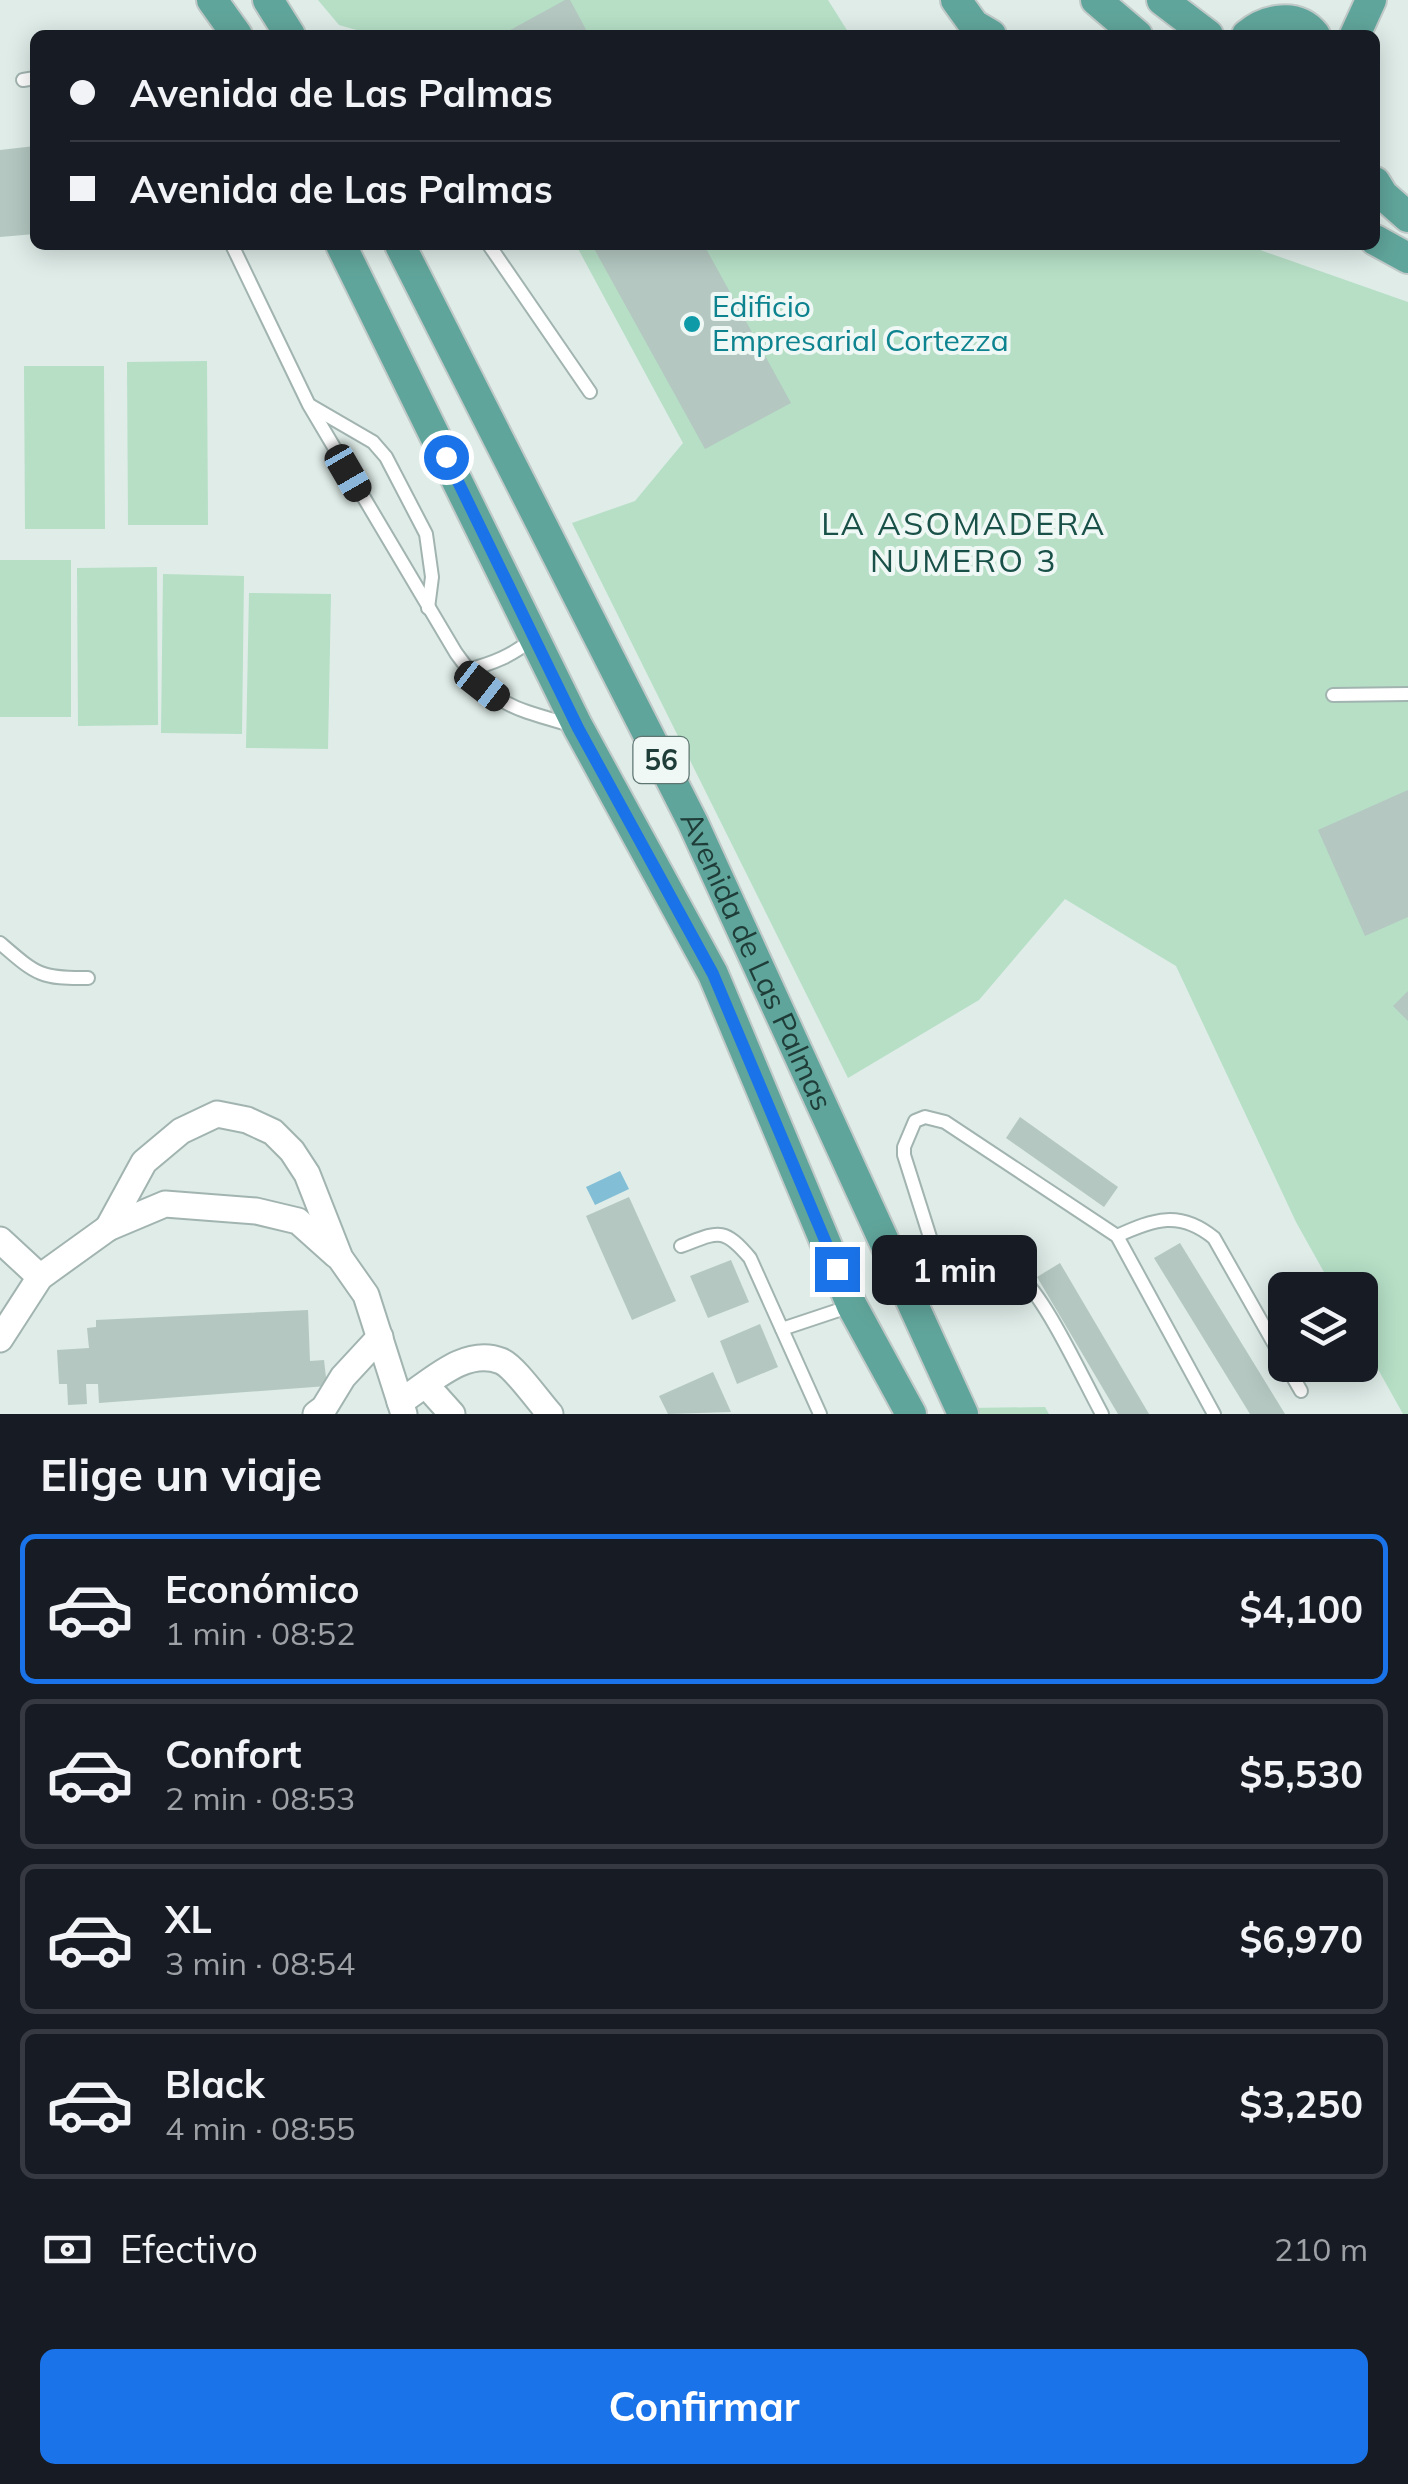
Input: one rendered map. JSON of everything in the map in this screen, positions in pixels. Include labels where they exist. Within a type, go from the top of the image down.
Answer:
[{"type":"main road","points":[[212,0],[233,30]]},
{"type":"main road","points":[[956,0],[983,30]]},
{"type":"main road","points":[[1096,0],[1131,30]]},
{"type":"main road","points":[[1162,0],[1201,30]]},
{"type":"main road","points":[[1357,30],[1371,0]]},
{"type":"main road","points":[[1254,30],[1264,22],[1288,20],[1310,30]]},
{"type":"main road","points":[[1380,190],[1408,217]]},
{"type":"main road","points":[[1380,243],[1408,258]]},
{"type":"main road","name":"Avenida de Las Palmas","points":[[343,250],[578,728],[713,974],[852,1306],[912,1414]]},
{"type":"main road","name":"Avenida de Las Palmas","points":[[403,250],[693,823],[963,1414]]},
{"type":"street","points":[[108,1228],[144,1162],[181,1131],[217,1114],[248,1120],[273,1132],[292,1151],[307,1174],[340,1258]]},
{"type":"street","points":[[0,1339],[40,1277],[108,1228],[164,1204],[256,1211],[298,1221],[340,1258],[366,1295],[402,1408],[450,1367],[478,1357],[503,1361],[550,1414]]},
{"type":"street","points":[[0,1240],[40,1277]]},
{"type":"street","points":[[316,1414],[380,1337]]},
{"type":"street","points":[[426,1386],[433,1414]]},
{"type":"street","points":[[426,1386],[452,1414]]},
{"type":"lane","points":[[234,250],[309,405],[468,670],[507,706],[578,728]]},
{"type":"lane","points":[[492,250],[590,392]]},
{"type":"lane","points":[[309,405],[373,442],[386,457],[426,534],[432,577],[428,608]]},
{"type":"lane","points":[[468,670],[508,657],[535,636]]},
{"type":"lane","points":[[1332,695],[1408,694]]},
{"type":"lane","points":[[0,942],[32,970],[52,979],[88,978]]},
{"type":"lane","points":[[936,1269],[935,1254],[904,1155],[916,1121],[926,1118],[945,1122],[1116,1236],[1214,1414]]},
{"type":"lane","points":[[1116,1236],[1146,1222],[1176,1219],[1196,1223],[1214,1238],[1268,1332]]},
{"type":"lane","points":[[681,1246],[714,1234],[733,1238],[750,1258],[820,1414]]},
{"type":"lane","points":[[904,1284],[936,1269],[978,1261],[996,1264],[1021,1276],[1102,1414]]},
{"type":"lane","points":[[782,1329],[852,1306]]},
{"type":"lane","points":[[1296,1382],[1301,1391]]},
{"type":"green space","points":[[318,0],[828,0],[847,30],[356,30],[339,25]]},
{"type":"green space","points":[[579,250],[1260,250],[1408,302],[1408,1414],[1403,1414],[1378,1369],[1378,1272],[1324,1272],[1296,1222],[1176,966],[1065,899],[979,1000],[848,1078],[572,523],[635,501],[683,443]]},
{"type":"green space","points":[[207,361],[208,525],[128,525],[127,362]]},
{"type":"green space","points":[[24,366],[104,366],[105,529],[25,529]]},
{"type":"green space","points":[[0,560],[71,560],[71,717],[0,717]]},
{"type":"green space","points":[[157,567],[158,725],[78,726],[77,568]]},
{"type":"green space","points":[[163,574],[244,576],[242,734],[161,733]]},
{"type":"green space","points":[[249,593],[331,594],[328,749],[246,748]]},
{"type":"green space","points":[[1045,1407],[1049,1414],[972,1414],[969,1408]]},
{"type":"water","points":[[620,1171],[629,1189],[595,1205],[586,1187]]},
{"type":"building","points":[[570,0],[586,30],[510,30]]},
{"type":"building","points":[[30,147],[30,234],[0,237],[0,150]]},
{"type":"building","name":"Edificio Empresarial Cortezza","points":[[595,250],[707,250],[791,403],[705,449]]},
{"type":"building","points":[[1408,790],[1408,917],[1365,936],[1318,830]]},
{"type":"building","points":[[1408,991],[1408,1021],[1393,1006]]},
{"type":"building","points":[[1020,1117],[1118,1187],[1104,1207],[1006,1138]]},
{"type":"building","points":[[629,1197],[676,1301],[632,1320],[586,1216]]},
{"type":"building","points":[[1180,1243],[1285,1414],[1250,1414],[1154,1258]]},
{"type":"building","points":[[731,1260],[749,1302],[708,1318],[690,1276]]},
{"type":"building","points":[[1060,1263],[1149,1414],[1118,1414],[1037,1277]]},
{"type":"building","points":[[308,1310],[310,1361],[324,1360],[327,1386],[99,1403],[98,1384],[86,1384],[87,1404],[68,1405],[67,1384],[59,1384],[57,1350],[89,1348],[87,1328],[96,1327],[96,1320]]},
{"type":"building","points":[[760,1324],[778,1367],[737,1384],[720,1341]]},
{"type":"building","points":[[713,1372],[731,1412],[668,1414],[659,1396]]},
{"type":"place","name":"Edificio Empresarial Cortezza","points":[[692,324]]},
{"type":"district","name":"LA ASOMADERA NUMERO 3","points":[[964,542]]},
{"type":"route","points":[[446,457],[578,728],[713,974],[837,1269]]}]
